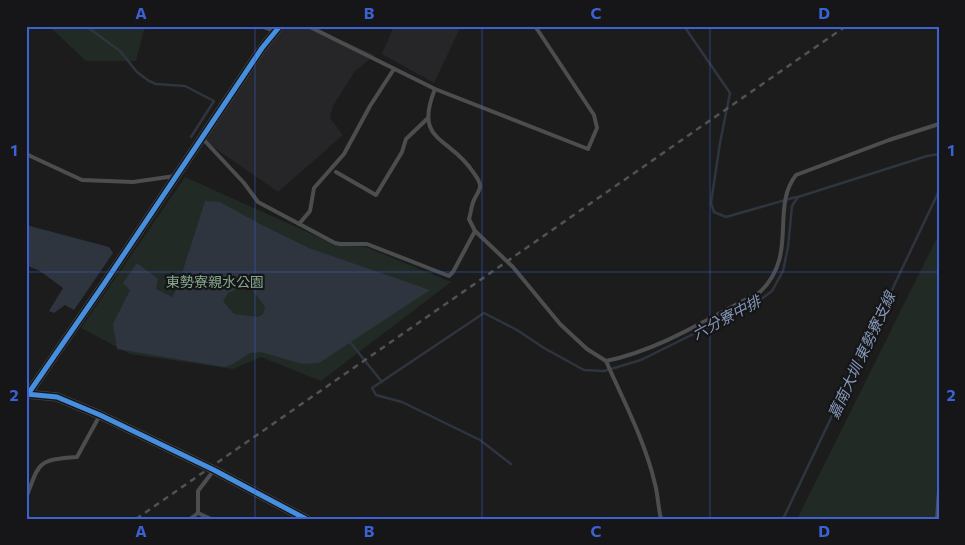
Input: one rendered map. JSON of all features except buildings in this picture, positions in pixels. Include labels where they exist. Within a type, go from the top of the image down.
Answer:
[{"type":"street","points":[[27,395],[277,29]]},
{"type":"street","points":[[27,395],[57,397],[100,415],[214,470],[306,519]]},
{"type":"lane","points":[[261,26],[277,29]]},
{"type":"lane","points":[[308,26],[435,89],[588,149],[597,128],[594,115],[535,26]]},
{"type":"lane","points":[[299,224],[310,211],[314,188],[344,154],[370,106],[394,69]]},
{"type":"lane","points":[[435,89],[429,103],[427,119],[430,129],[472,169],[480,182],[480,188],[474,200],[469,219],[475,231],[513,267],[560,324],[587,349],[607,363],[636,425],[656,485],[661,519]]},
{"type":"lane","points":[[336,172],[376,194],[398,159],[406,139],[427,119]]},
{"type":"lane","points":[[607,363],[628,357],[671,338],[760,292],[773,276],[782,252],[787,193],[790,183],[796,175],[939,124]]},
{"type":"lane","points":[[203,138],[244,183],[258,202],[340,244],[367,244],[449,276],[475,231]]},
{"type":"lane","points":[[26,154],[82,180],[133,182],[177,176]]},
{"type":"lane","points":[[26,498],[39,466],[56,458],[77,457],[100,415]]},
{"type":"lane","points":[[198,513],[198,491],[214,470]]},
{"type":"lane","points":[[937,519],[939,491]]},
{"type":"lane","points":[[190,519],[198,513]]},
{"type":"lane","points":[[198,513],[211,519]]},
{"type":"shaded area","points":[[283,26],[309,26],[375,55],[355,71],[333,106],[330,118],[343,135],[278,192],[202,139]]},
{"type":"shaded area","points":[[394,26],[461,26],[434,83],[382,54]]},
{"type":"shaded area","name":"東勢寮親水公園","points":[[205,201],[220,202],[309,248],[430,290],[319,363],[302,364],[261,352],[250,353],[233,364],[224,367],[117,349],[113,324],[130,290],[123,283],[137,263],[158,279],[156,289],[172,297],[177,289]],"holes":[[[244,286],[251,288],[265,307],[263,314],[258,317],[234,314],[223,301],[228,293]]]},
{"type":"shaded area","points":[[26,225],[109,247],[113,253],[74,310],[65,305],[54,313],[49,311],[63,288],[40,271],[26,265]]},
{"type":"green space","points":[[49,26],[145,26],[136,61],[86,61]]},
{"type":"green space","name":"東勢寮親水公園","points":[[185,177],[336,245],[366,247],[451,282],[321,381],[261,357],[233,369],[130,354],[81,328]]},
{"type":"green space","points":[[939,234],[939,519],[797,519]]},
{"type":"waterway","points":[[86,26],[120,51],[137,72],[149,81],[156,84],[185,86],[214,101],[191,137]]},
{"type":"waterway","points":[[684,26],[730,93],[711,203],[714,212],[726,217],[796,197]]},
{"type":"waterway","name":"六分寮中排","points":[[511,464],[480,440],[402,402],[376,395],[372,388],[484,313],[517,330],[544,348],[584,370],[604,371],[641,360],[756,303],[772,291],[783,271],[788,247],[792,206],[798,197],[927,156],[939,154]]},
{"type":"waterway","name":"嘉南大圳 東勢寮支線","points":[[783,519],[939,191]]},
{"type":"waterway","points":[[350,342],[382,382]]},
{"type":"railway","points":[[136,519],[846,26]]},
{"type":"cycle path","points":[[28,394],[262,48],[280,26]]},
{"type":"cycle path","points":[[26,394],[57,397],[100,415],[214,470],[306,519]]}]
